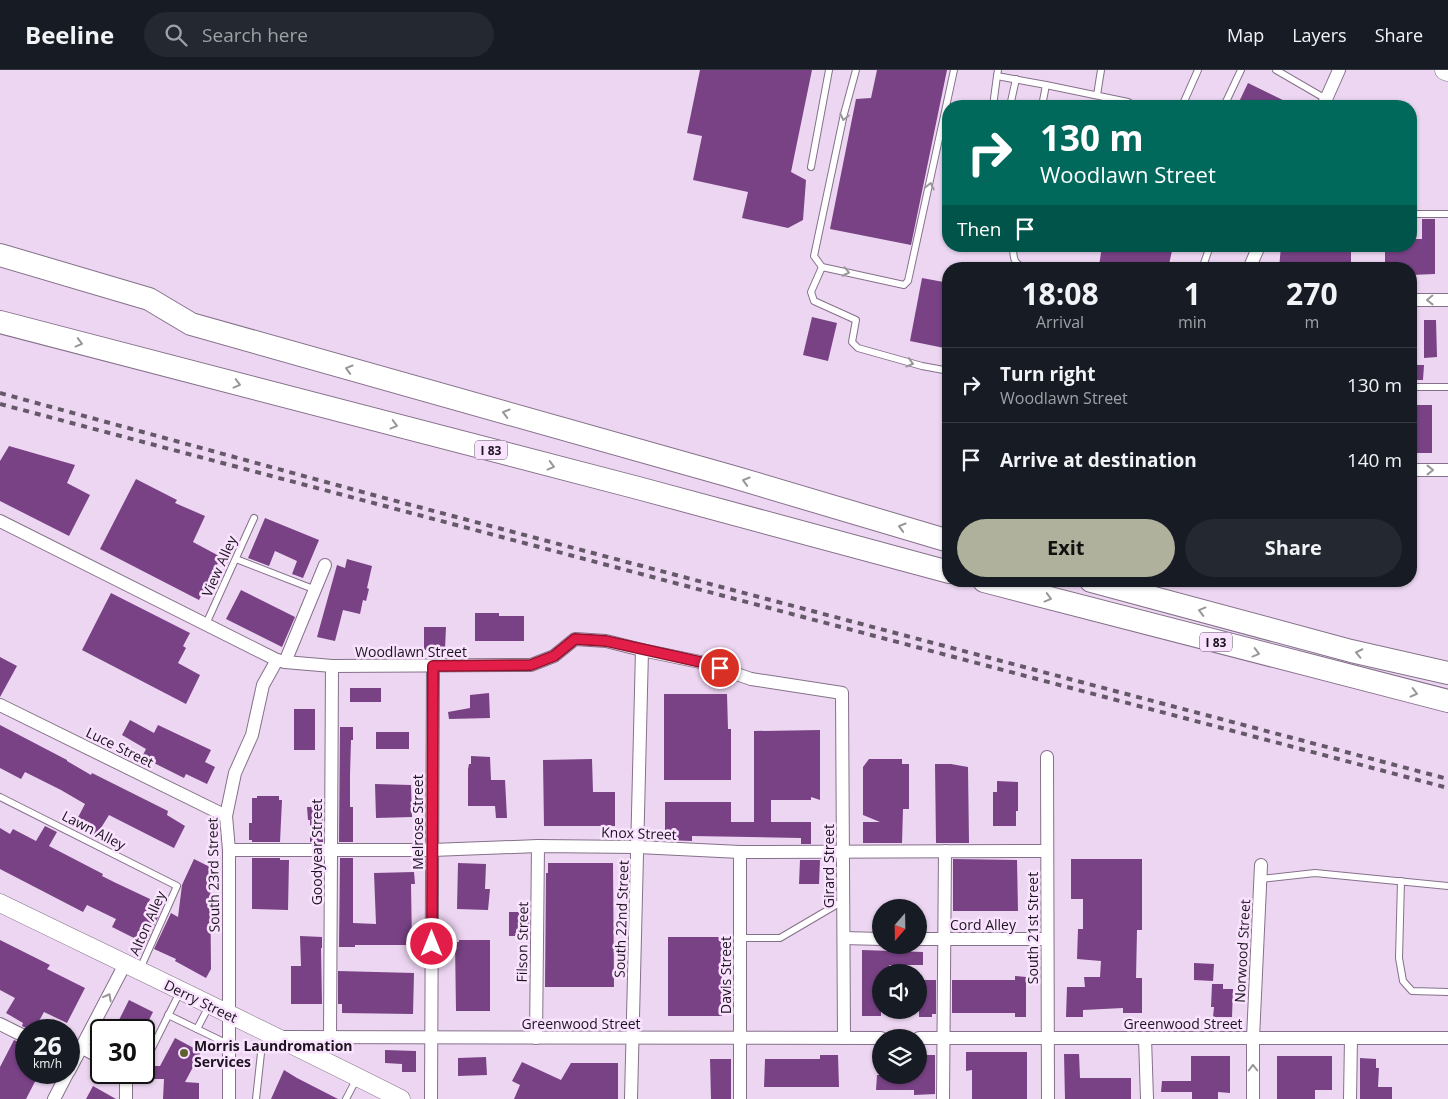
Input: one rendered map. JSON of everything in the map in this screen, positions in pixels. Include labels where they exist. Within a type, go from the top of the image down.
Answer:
[{"type":"highway","points":[[0,255],[149,299],[190,324],[721,474],[942,539]]},
{"type":"highway","name":"I 83","points":[[0,322],[638,488],[942,570]]},
{"type":"highway","name":"I 83","points":[[1007,587],[1448,701]]},
{"type":"highway","name":"I 83","points":[[1113,587],[1351,651],[1448,673]]},
{"type":"main road","name":"Derry Street","points":[[0,903],[210,1006],[275,1035],[358,1077],[392,1097]]},
{"type":"street","points":[[1325,100],[1339,70]]},
{"type":"street","points":[[1417,300],[1448,300]]},
{"type":"street","points":[[1417,470],[1448,470]]},
{"type":"street","name":"Woodlawn Street","points":[[0,521],[281,661],[332,666],[531,665],[554,656],[575,639],[606,641],[705,663],[751,679],[842,694]]},
{"type":"street","name":"South 23rd Street","points":[[230,1099],[229,850],[226,816],[235,773],[252,735],[263,685],[281,661],[316,590],[325,565]]},
{"type":"street","name":"South 22nd Street","points":[[631,1099],[642,650]]},
{"type":"street","name":"Goodyear Street","points":[[330,1037],[332,666]]},
{"type":"street","name":"Melrose Street","points":[[431,1099],[433,666]]},
{"type":"street","name":"Girard Street","points":[[842,694],[844,1038]]},
{"type":"street","name":"Luce Street","points":[[0,704],[226,816]]},
{"type":"street","name":"South 21st Street","points":[[1047,757],[1048,1099]]},
{"type":"street","name":"Knox Street","points":[[229,850],[432,850],[538,846],[638,847],[740,852],[1047,851]]},
{"type":"street","name":"Filson Street","points":[[536,1038],[538,846]]},
{"type":"street","points":[[943,1099],[945,851]]},
{"type":"street","name":"Davis Street","points":[[740,852],[740,1099]]},
{"type":"street","name":"Norwood Street","points":[[1253,1099],[1253,1038],[1261,865]]},
{"type":"street","points":[[844,938],[872,939]]},
{"type":"street","name":"Cord Alley","points":[[928,939],[1047,938]]},
{"type":"street","points":[[90,1052],[81,1047],[132,967]]},
{"type":"street","points":[[0,1024],[15,1032]]},
{"type":"street","name":"Greenwood Street","points":[[275,1035],[431,1038],[872,1038]]},
{"type":"street","name":"Greenwood Street","points":[[927,1038],[1448,1038]]},
{"type":"street","points":[[1145,1038],[1147,1099]]},
{"type":"street","points":[[1350,1099],[1351,1038]]},
{"type":"street","points":[[54,1099],[61,1084]]},
{"type":"street","points":[[126,1084],[126,1099]]},
{"type":"lane","points":[[811,167],[829,70]]},
{"type":"lane","points":[[856,70],[844,114],[814,256],[822,267],[904,284],[908,281],[942,125]]},
{"type":"lane","points":[[947,100],[954,70]]},
{"type":"lane","points":[[1096,95],[1101,70]]},
{"type":"lane","points":[[1185,100],[1198,70]]},
{"type":"lane","points":[[1227,100],[1241,70]]},
{"type":"lane","points":[[1276,70],[1321,100]]},
{"type":"lane","points":[[994,100],[998,73],[1016,79],[1119,100]]},
{"type":"lane","points":[[1011,100],[1016,79]]},
{"type":"lane","points":[[1043,100],[1046,85]]},
{"type":"lane","points":[[1417,214],[1448,214]]},
{"type":"lane","points":[[822,267],[811,292],[814,300],[856,320],[852,342],[858,348],[942,370]]},
{"type":"lane","points":[[1417,387],[1448,386]]},
{"type":"lane","name":"View Alley","points":[[206,624],[254,518]]},
{"type":"lane","points":[[236,558],[316,590]]},
{"type":"lane","name":"Lawn Alley","points":[[0,797],[176,886]]},
{"type":"lane","points":[[1260,879],[1315,873],[1448,886]]},
{"type":"lane","points":[[1401,881],[1399,958],[1403,981],[1412,991],[1448,992]]},
{"type":"lane","name":"Alton Alley","points":[[132,967],[176,886]]},
{"type":"lane","points":[[740,938],[780,938],[843,901]]},
{"type":"lane","points":[[155,1042],[180,991]]},
{"type":"lane","points":[[197,1029],[210,1006]]},
{"type":"lane","points":[[168,1015],[230,1045]]},
{"type":"lane","points":[[256,1099],[261,1053],[275,1035]]},
{"type":"lane","points":[[346,1099],[358,1077]]},
{"type":"building","points":[[700,70],[812,70],[791,172],[806,180],[803,220],[788,228],[742,218],[748,192],[693,180],[702,136],[687,133]]},
{"type":"building","points":[[877,70],[947,70],[911,245],[830,229],[856,99],[871,98]]},
{"type":"building","points":[[1248,83],[1283,100],[1240,100]]},
{"type":"building","points":[[1422,219],[1435,219],[1435,274],[1417,275],[1417,262],[1385,262],[1385,252],[1417,252],[1417,239],[1422,239]]},
{"type":"building","points":[[1101,252],[1172,252],[1170,262],[1100,262]]},
{"type":"building","points":[[1280,252],[1351,252],[1351,262],[1280,262]]},
{"type":"building","points":[[922,278],[942,282],[942,348],[910,341]]},
{"type":"building","points":[[812,317],[837,323],[828,361],[803,355]]},
{"type":"building","points":[[1424,320],[1436,320],[1437,357],[1424,358]]},
{"type":"building","points":[[1417,365],[1424,365],[1423,380],[1417,380]]},
{"type":"building","points":[[1417,405],[1432,405],[1432,453],[1417,453]]},
{"type":"building","points":[[9,446],[75,465],[67,483],[90,495],[69,536],[0,501],[0,461]]},
{"type":"building","points":[[136,479],[177,500],[175,503],[205,516],[193,542],[221,557],[199,600],[100,549]]},
{"type":"building","points":[[265,518],[319,540],[303,578],[292,574],[297,561],[275,551],[269,566],[248,558]]},
{"type":"building","points":[[347,559],[372,566],[366,601],[363,600],[360,614],[343,610],[335,641],[317,637],[337,565],[345,568]]},
{"type":"building","points":[[241,590],[295,617],[282,647],[226,619]]},
{"type":"building","points":[[111,593],[190,633],[183,646],[186,648],[178,663],[200,675],[186,704],[82,650]]},
{"type":"building","points":[[475,613],[499,613],[499,616],[524,616],[524,641],[475,641]]},
{"type":"building","points":[[424,627],[446,627],[445,649],[424,650]]},
{"type":"building","points":[[0,657],[17,666],[0,697]]},
{"type":"building","points":[[350,688],[381,688],[381,702],[350,702]]},
{"type":"building","points":[[489,693],[490,718],[449,719],[448,712],[470,708],[470,695]]},
{"type":"building","points":[[664,694],[727,694],[728,729],[731,729],[731,780],[664,780]]},
{"type":"building","points":[[294,709],[315,709],[315,750],[294,750]]},
{"type":"building","points":[[130,720],[154,733],[158,725],[211,750],[205,762],[215,767],[207,784],[186,774],[184,778],[142,757],[146,749],[122,735]]},
{"type":"building","points":[[0,725],[67,760],[91,775],[92,773],[168,811],[167,815],[185,826],[174,848],[109,815],[96,836],[74,825],[85,804],[25,772],[21,779],[0,768]]},
{"type":"building","points":[[340,727],[353,727],[353,740],[351,740],[350,807],[353,807],[353,842],[339,842]]},
{"type":"building","points":[[820,730],[820,800],[811,797],[811,800],[771,800],[771,822],[811,822],[811,844],[801,844],[801,838],[692,836],[692,841],[665,840],[665,802],[731,802],[731,822],[754,822],[754,731]]},
{"type":"building","points":[[376,732],[409,732],[409,749],[376,749]]},
{"type":"building","points":[[471,756],[490,757],[491,780],[505,780],[507,818],[496,818],[495,806],[468,806],[468,769],[469,764],[471,764]]},
{"type":"building","points":[[592,759],[593,792],[615,792],[615,826],[544,826],[543,760]]},
{"type":"building","points":[[869,759],[902,759],[902,764],[909,764],[909,809],[903,809],[902,843],[863,843],[863,822],[880,822],[863,815],[863,767]]},
{"type":"building","points":[[935,764],[968,767],[969,843],[936,843]]},
{"type":"building","points":[[997,781],[1018,782],[1016,826],[993,826],[993,792],[997,792]]},
{"type":"building","points":[[375,784],[411,785],[412,817],[376,818]]},
{"type":"building","points":[[257,796],[279,796],[279,800],[282,800],[280,842],[252,842],[252,840],[249,840],[249,823],[252,823],[252,798],[257,798]]},
{"type":"building","points":[[307,807],[323,807],[323,842],[310,842],[310,820],[308,820]]},
{"type":"building","points":[[45,826],[57,832],[49,846],[103,874],[102,876],[150,899],[149,902],[162,908],[146,944],[112,927],[116,919],[87,905],[83,912],[0,869],[0,828],[10,834],[13,829],[36,841]]},
{"type":"building","points":[[252,858],[280,858],[280,860],[289,860],[288,910],[252,909]]},
{"type":"building","points":[[340,858],[353,858],[353,923],[376,924],[374,873],[414,872],[415,884],[411,884],[412,945],[355,945],[355,947],[339,947]]},
{"type":"building","points":[[194,859],[210,867],[211,969],[206,978],[175,961],[176,959],[154,949],[171,913],[178,917],[182,885]]},
{"type":"building","points":[[953,859],[1017,860],[1018,911],[953,911]]},
{"type":"building","points":[[1071,859],[1142,859],[1142,930],[1137,930],[1136,978],[1142,978],[1142,1013],[1123,1013],[1123,1008],[1083,1010],[1083,1017],[1066,1017],[1067,987],[1085,987],[1084,977],[1100,977],[1101,961],[1077,959],[1078,929],[1083,929],[1083,899],[1071,899]]},
{"type":"building","points":[[800,860],[820,860],[819,884],[799,884]]},
{"type":"building","points":[[458,863],[486,864],[485,889],[490,889],[488,910],[457,909]]},
{"type":"building","points":[[548,863],[613,863],[614,987],[545,987],[546,873],[548,873]]},
{"type":"building","points":[[509,912],[529,912],[529,936],[509,936]]},
{"type":"building","points":[[300,936],[322,937],[322,1004],[291,1004],[291,966],[301,966]]},
{"type":"building","points":[[668,937],[722,937],[722,1016],[668,1016]]},
{"type":"building","points":[[0,940],[50,965],[47,969],[85,988],[69,1019],[59,1019],[44,1012],[40,1019],[16,1019],[6,1013],[15,998],[0,990]]},
{"type":"building","points":[[459,940],[490,940],[490,1011],[456,1011],[455,942],[459,942]]},
{"type":"building","points":[[862,950],[872,950],[872,954],[923,954],[923,964],[872,964],[872,1016],[862,1016]]},
{"type":"building","points":[[1194,963],[1214,964],[1213,981],[1194,980]]},
{"type":"building","points":[[338,971],[414,973],[413,1014],[342,1013],[342,1004],[338,1004]]},
{"type":"building","points":[[1015,976],[1026,977],[1026,1017],[1015,1017],[1015,1013],[952,1013],[952,980],[1015,980]]},
{"type":"building","points":[[927,980],[936,980],[936,1014],[932,1014],[932,1017],[927,1017]]},
{"type":"building","points":[[1212,984],[1223,984],[1223,989],[1233,989],[1232,1017],[1213,1017],[1214,1007],[1211,1007]]},
{"type":"building","points":[[129,1000],[153,1012],[150,1019],[120,1019]]},
{"type":"building","points":[[175,1038],[201,1052],[185,1082],[199,1083],[199,1099],[163,1099],[164,1079],[155,1079],[155,1066],[160,1066]]},
{"type":"building","points":[[15,1040],[15,1084],[34,1084],[26,1099],[0,1099],[0,1067]]},
{"type":"building","points":[[385,1050],[416,1051],[416,1072],[402,1072],[402,1064],[385,1063]]},
{"type":"building","points":[[966,1052],[1027,1052],[1027,1099],[972,1099],[972,1070],[966,1071]]},
{"type":"building","points":[[1064,1054],[1079,1054],[1080,1078],[1131,1078],[1131,1099],[1065,1099]]},
{"type":"building","points":[[820,1055],[838,1055],[839,1087],[764,1087],[765,1059],[820,1059]]},
{"type":"building","points":[[927,1055],[935,1055],[935,1094],[914,1095],[914,1090],[876,1090],[876,1084],[927,1084]]},
{"type":"building","points":[[1191,1056],[1230,1056],[1230,1093],[1218,1092],[1218,1099],[1192,1099],[1192,1092],[1161,1092],[1162,1081],[1191,1081]]},
{"type":"building","points":[[1277,1056],[1332,1056],[1332,1090],[1315,1090],[1315,1099],[1277,1099]]},
{"type":"building","points":[[486,1057],[487,1075],[458,1076],[458,1058]]},
{"type":"building","points":[[1360,1058],[1376,1059],[1376,1068],[1379,1068],[1378,1087],[1392,1087],[1392,1099],[1360,1099]]},
{"type":"building","points":[[710,1059],[731,1059],[731,1099],[711,1099]]},
{"type":"building","points":[[522,1062],[561,1080],[571,1063],[618,1063],[618,1099],[514,1099],[520,1085],[512,1081]]},
{"type":"building","points":[[284,1070],[297,1078],[338,1099],[271,1099]]},
{"type":"building","points":[[93,1086],[116,1099],[86,1099]]},
{"type":"railway","points":[[0,393],[377,496],[1448,779]]},
{"type":"railway","points":[[0,404],[1448,788]]},
{"type":"place","name":"Morris Laundromation Services","points":[[184,1053]]},
{"type":"route","points":[[432,944],[433,666],[531,665],[554,656],[575,639],[606,641],[720,668]]}]
